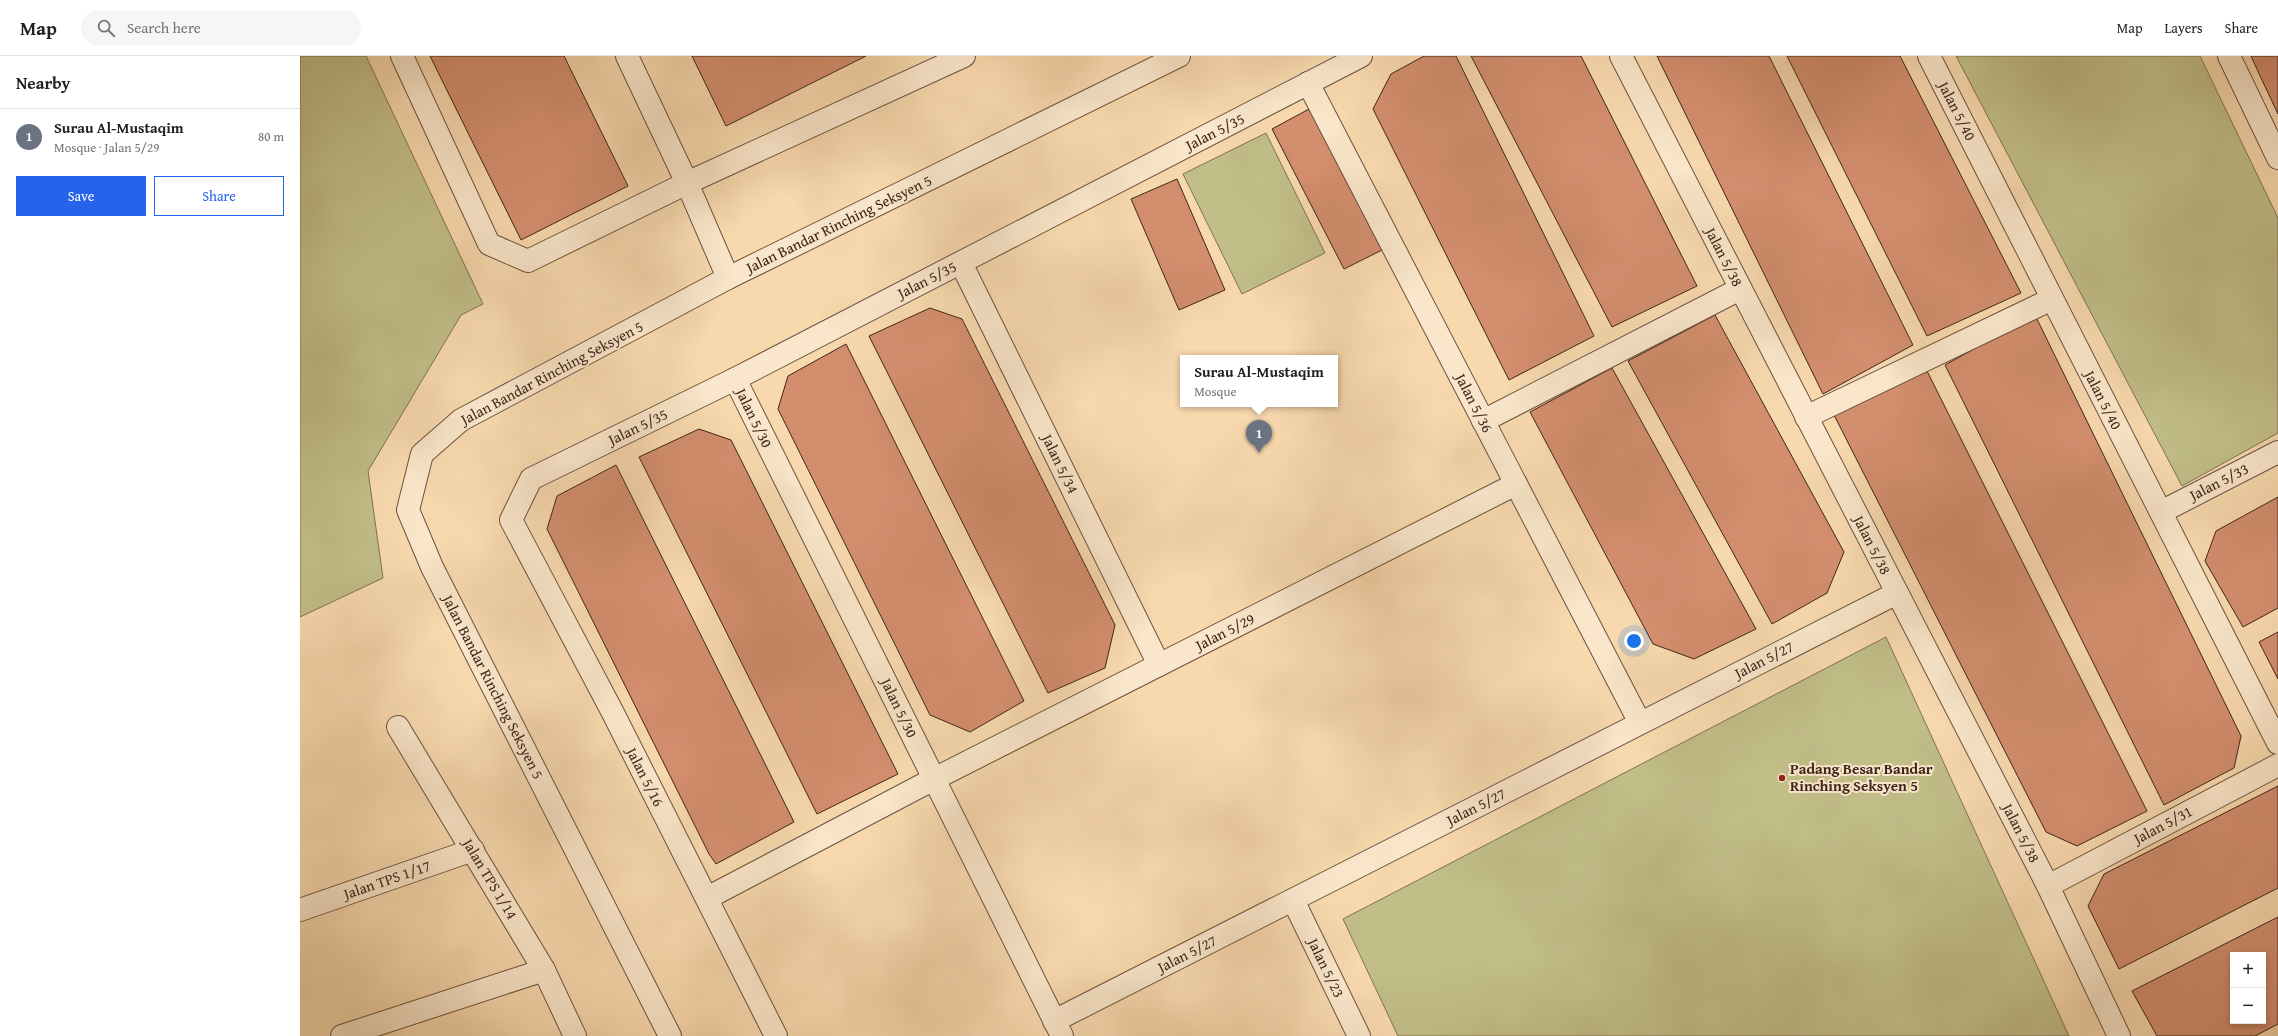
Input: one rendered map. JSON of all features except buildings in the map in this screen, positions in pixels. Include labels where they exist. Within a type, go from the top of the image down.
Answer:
[{"type":"street","points":[[402,56],[488,244],[528,261],[687,182],[964,56]]},
{"type":"street","points":[[627,56],[687,182],[728,278]]},
{"type":"street","name":"Jalan Bandar Rinching Seksyen 5","points":[[670,1036],[432,567],[408,510],[422,454],[461,420],[728,278],[1179,56]]},
{"type":"street","name":"Jalan 5/35","points":[[511,520],[531,479],[735,379],[1361,56]]},
{"type":"street","name":"Jalan 5/38","points":[[1621,56],[2048,886],[2120,1036]]},
{"type":"street","name":"Jalan 5/40","points":[[1929,56],[2278,743]]},
{"type":"street","points":[[2229,56],[2278,158]]},
{"type":"street","name":"Jalan 5/36","points":[[1308,83],[1640,723]]},
{"type":"street","name":"Jalan 5/34","points":[[961,263],[1159,665]]},
{"type":"street","points":[[1483,420],[1740,289]]},
{"type":"street","points":[[1806,417],[2052,299]]},
{"type":"street","name":"Jalan 5/30","points":[[735,379],[1058,1028]]},
{"type":"street","name":"Jalan 5/33","points":[[2161,512],[2278,452]]},
{"type":"street","name":"Jalan 5/29","points":[[706,898],[934,779],[1516,484]]},
{"type":"street","name":"Jalan 5/16","points":[[511,520],[613,713],[776,1036]]},
{"type":"street","name":"Jalan 5/27","points":[[1058,1028],[1293,900],[1897,593]]},
{"type":"street","name":"Jalan TPS 1/14","points":[[398,727],[544,970],[575,1036]]},
{"type":"street","name":"Jalan 5/31","points":[[2048,886],[2278,765]]},
{"type":"street","name":"Jalan TPS 1/17","points":[[300,910],[473,850]]},
{"type":"street","name":"Jalan 5/23","points":[[1293,900],[1359,1036]]},
{"type":"street","points":[[342,1036],[544,970]]},
{"type":"shaded area","points":[[300,56],[366,56],[483,304],[461,315],[368,471],[383,578],[300,617]]},
{"type":"shaded area","points":[[1956,56],[2200,56],[2278,218],[2278,433],[2182,486]]},
{"type":"shaded area","points":[[1266,133],[1325,253],[1242,294],[1183,174]]},
{"type":"shaded area","name":"Padang Besar Bandar Rinching Seksyen 5","points":[[1886,637],[2069,1036],[1398,1036],[1343,919]]},
{"type":"place","name":"Surau Al-Mustaqim","points":[[1259,453]]},
{"type":"place","name":"Padang Besar Bandar Rinching Seksyen 5","points":[[1782,778]]}]
